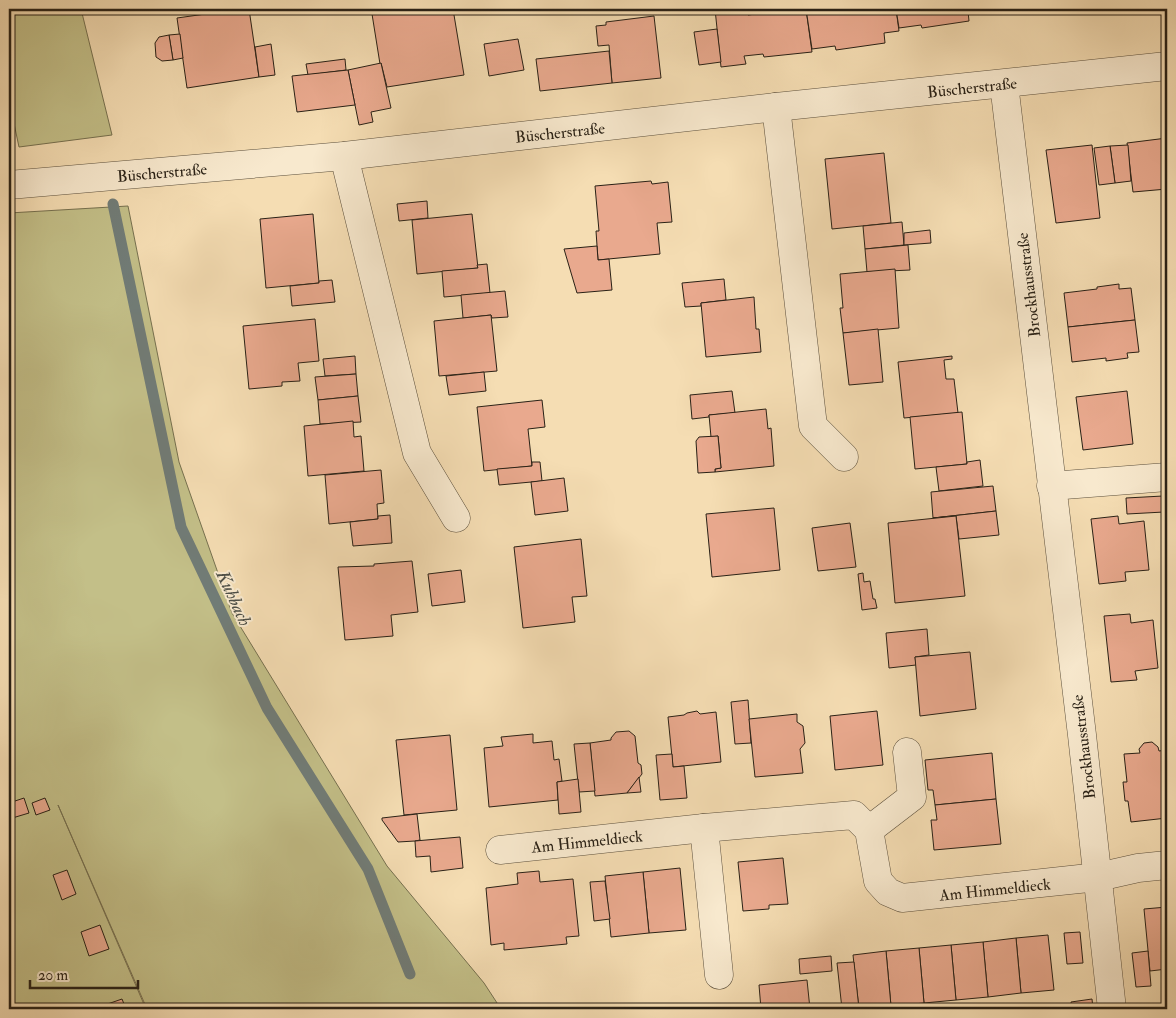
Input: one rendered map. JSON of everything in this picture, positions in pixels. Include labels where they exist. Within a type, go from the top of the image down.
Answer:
[{"type":"street","name":"Büscherstraße","points":[[9,185],[344,156],[776,107],[1167,66]]},
{"type":"street","name":"Brockhausstraße","points":[[1004,84],[1112,1009]]},
{"type":"street","points":[[776,107],[813,426],[844,457]]},
{"type":"street","points":[[344,156],[417,453],[456,518]]},
{"type":"street","points":[[1051,486],[1167,477]]},
{"type":"street","points":[[869,830],[912,797],[907,752]]},
{"type":"street","name":"Am Himmeldieck","points":[[500,850],[704,828],[854,815],[869,830],[878,881],[888,892],[902,898],[1098,877],[1138,868],[1167,865]]},
{"type":"street","points":[[704,828],[718,975]]},
{"type":"shaded area","points":[[9,9],[81,9],[112,135],[19,147],[9,100]]},
{"type":"shaded area","points":[[128,206],[179,462],[232,613],[387,866],[484,983],[501,1009],[147,1009],[58,805],[146,1009],[9,1009],[9,213]]},
{"type":"building","points":[[216,9],[241,9],[216,12]]},
{"type":"building","points":[[249,9],[259,77],[187,88],[177,18]]},
{"type":"building","points":[[402,9],[453,9],[464,75],[387,87],[380,64],[372,14]]},
{"type":"building","points":[[715,9],[747,9],[748,15],[779,11],[779,9],[806,9],[812,52],[764,57],[763,54],[744,56],[746,64],[721,67]]},
{"type":"building","points":[[806,9],[896,9],[899,31],[884,33],[885,43],[836,50],[835,46],[812,49]]},
{"type":"building","points":[[896,9],[982,9],[968,11],[969,21],[922,28],[921,25],[899,28]]},
{"type":"building","points":[[654,16],[661,78],[612,83],[609,45],[598,46],[596,26],[606,25],[606,22]]},
{"type":"building","points":[[717,29],[721,62],[699,65],[694,32]]},
{"type":"building","points":[[180,34],[183,58],[173,60],[169,35]]},
{"type":"building","points":[[169,35],[173,60],[162,61],[156,57],[155,43],[159,37]]},
{"type":"building","points":[[518,39],[524,70],[489,76],[484,44]]},
{"type":"building","points":[[271,44],[275,75],[259,77],[255,47]]},
{"type":"building","points":[[609,51],[612,83],[540,91],[536,59]]},
{"type":"building","points":[[345,59],[346,70],[308,75],[306,64]]},
{"type":"building","points":[[381,63],[391,108],[371,112],[373,122],[359,125],[348,70]]},
{"type":"building","points":[[348,70],[355,105],[297,112],[292,76]]},
{"type":"building","points":[[1167,138],[1167,189],[1133,192],[1127,143]]},
{"type":"building","points":[[1092,145],[1100,218],[1056,223],[1046,150]]},
{"type":"building","points":[[1128,145],[1131,181],[1115,183],[1110,146]]},
{"type":"building","points":[[1110,146],[1115,183],[1099,185],[1094,148]]},
{"type":"building","points":[[884,153],[891,223],[832,229],[825,159]]},
{"type":"building","points":[[651,181],[652,184],[668,182],[672,222],[657,223],[660,254],[598,260],[596,231],[599,231],[595,186]]},
{"type":"building","points":[[427,201],[428,218],[399,221],[397,204]]},
{"type":"building","points":[[313,214],[319,283],[266,288],[260,219]]},
{"type":"building","points":[[472,214],[478,268],[417,274],[412,220]]},
{"type":"building","points":[[902,222],[904,245],[865,249],[863,226]]},
{"type":"building","points":[[930,230],[931,243],[904,245],[904,233]]},
{"type":"building","points":[[908,245],[910,270],[867,272],[865,249]]},
{"type":"building","points":[[597,246],[598,260],[609,259],[612,290],[577,293],[564,249]]},
{"type":"building","points":[[487,264],[490,293],[444,297],[442,271],[478,268],[477,265]]},
{"type":"building","points":[[895,269],[899,328],[843,333],[840,308],[843,308],[840,274]]},
{"type":"building","points":[[724,279],[726,300],[701,303],[701,306],[685,307],[682,283]]},
{"type":"building","points":[[332,280],[335,302],[292,306],[290,286]]},
{"type":"building","points":[[1119,284],[1119,289],[1131,288],[1135,320],[1068,327],[1064,293]]},
{"type":"building","points":[[505,291],[508,317],[492,318],[491,315],[463,318],[461,295]]},
{"type":"building","points":[[754,297],[756,329],[759,329],[761,352],[706,357],[701,303]]},
{"type":"building","points":[[491,315],[497,371],[439,376],[434,321]]},
{"type":"building","points":[[315,319],[319,361],[298,363],[300,381],[282,382],[282,386],[249,389],[243,326]]},
{"type":"building","points":[[1135,320],[1139,352],[1127,353],[1128,358],[1106,361],[1106,358],[1072,362],[1068,327]]},
{"type":"building","points":[[878,329],[883,382],[849,385],[843,333]]},
{"type":"building","points":[[355,356],[356,374],[325,376],[323,359]]},
{"type":"building","points":[[952,356],[952,359],[944,360],[946,379],[954,379],[958,413],[904,418],[898,362]]},
{"type":"building","points":[[484,372],[486,391],[449,395],[446,376]]},
{"type":"building","points":[[356,374],[358,396],[318,400],[315,377]]},
{"type":"building","points":[[732,391],[735,413],[709,415],[709,417],[692,419],[690,395]]},
{"type":"building","points":[[1127,391],[1133,444],[1083,450],[1076,397]]},
{"type":"building","points":[[358,396],[361,422],[320,424],[318,400]]},
{"type":"building","points":[[542,400],[545,427],[528,429],[532,466],[484,471],[477,407]]},
{"type":"building","points":[[766,409],[768,429],[771,428],[774,466],[715,472],[715,469],[721,468],[718,436],[711,437],[709,415]]},
{"type":"building","points":[[962,412],[967,464],[915,469],[910,417]]},
{"type":"building","points":[[353,421],[354,437],[361,436],[364,471],[308,476],[304,426]]},
{"type":"building","points":[[718,436],[721,468],[715,469],[715,472],[698,473],[696,441],[699,437]]},
{"type":"building","points":[[980,460],[983,486],[939,491],[936,467],[967,464],[967,462]]},
{"type":"building","points":[[532,462],[540,462],[542,481],[499,485],[497,469],[532,466]]},
{"type":"building","points":[[381,470],[384,503],[377,504],[378,519],[329,524],[325,475]]},
{"type":"building","points":[[564,478],[568,511],[535,515],[531,482]]},
{"type":"building","points":[[993,486],[996,511],[933,518],[931,492]]},
{"type":"building","points":[[1163,496],[1164,512],[1127,514],[1126,498]]},
{"type":"building","points":[[774,508],[780,570],[712,577],[706,514]]},
{"type":"building","points":[[996,511],[999,535],[959,539],[956,516],[933,518]]},
{"type":"building","points":[[390,515],[392,543],[353,546],[350,522],[378,519],[378,516]]},
{"type":"building","points":[[956,516],[965,596],[895,603],[888,523]]},
{"type":"building","points":[[1118,516],[1119,524],[1144,521],[1149,570],[1125,572],[1126,581],[1099,584],[1091,519]]},
{"type":"building","points":[[850,523],[856,567],[818,571],[812,528]]},
{"type":"building","points":[[581,539],[587,596],[572,597],[575,622],[523,628],[514,547]]},
{"type":"building","points":[[412,561],[418,612],[391,615],[393,636],[345,640],[338,567],[374,566],[374,564]]},
{"type":"building","points":[[461,570],[465,602],[432,606],[428,574]]},
{"type":"building","points":[[863,573],[864,582],[870,581],[873,599],[875,599],[877,608],[862,610],[858,574]]},
{"type":"building","points":[[1130,614],[1131,623],[1153,620],[1158,668],[1135,671],[1137,680],[1111,682],[1104,616]]},
{"type":"building","points":[[927,629],[929,655],[915,657],[916,665],[889,668],[886,633]]},
{"type":"building","points":[[970,652],[976,709],[920,716],[915,657]]},
{"type":"building","points":[[748,700],[751,743],[735,744],[731,702]]},
{"type":"building","points":[[697,711],[700,714],[716,712],[721,762],[673,767],[668,717]]},
{"type":"building","points":[[877,711],[883,765],[835,770],[830,716]]},
{"type":"building","points":[[797,714],[797,722],[803,726],[805,743],[800,749],[803,773],[755,777],[749,719]]},
{"type":"building","points":[[629,731],[635,736],[638,763],[641,765],[642,774],[627,793],[595,796],[590,743],[611,740],[616,732]]},
{"type":"building","points":[[533,734],[533,743],[552,741],[554,760],[559,759],[562,781],[557,782],[558,800],[489,807],[484,748],[503,746],[501,737]]},
{"type":"building","points":[[450,735],[457,810],[404,815],[396,740]]},
{"type":"building","points":[[1152,742],[1158,747],[1159,751],[1167,750],[1167,818],[1131,822],[1128,801],[1125,801],[1123,782],[1127,782],[1124,754],[1140,753],[1139,749],[1144,743]]},
{"type":"building","points":[[590,743],[595,791],[579,792],[574,744]]},
{"type":"building","points":[[992,753],[996,799],[935,805],[933,790],[928,790],[925,760]]},
{"type":"building","points":[[672,754],[673,767],[684,766],[687,798],[660,800],[656,755]]},
{"type":"building","points":[[639,777],[641,792],[627,793]]},
{"type":"building","points":[[578,779],[581,812],[559,814],[557,782]]},
{"type":"building","points":[[24,798],[29,813],[9,819],[9,803]]},
{"type":"building","points":[[45,798],[50,810],[36,815],[32,803]]},
{"type":"building","points":[[996,799],[1001,844],[934,850],[931,820],[937,820],[935,805]]},
{"type":"building","points":[[417,814],[420,840],[415,841],[398,842],[382,820],[382,818]]},
{"type":"building","points":[[460,837],[463,868],[431,872],[430,856],[416,857],[415,841]]},
{"type":"building","points":[[783,858],[788,904],[769,905],[769,909],[743,911],[738,862]]},
{"type":"building","points":[[680,868],[686,930],[649,933],[643,872]]},
{"type":"building","points":[[67,870],[76,894],[62,900],[53,875]]},
{"type":"building","points":[[539,871],[540,882],[573,879],[579,936],[566,937],[567,944],[504,950],[504,943],[491,945],[486,888],[518,884],[517,873]]},
{"type":"building","points":[[643,872],[649,933],[611,937],[605,876]]},
{"type":"building","points":[[605,881],[610,919],[594,921],[590,882]]},
{"type":"building","points":[[1167,907],[1167,969],[1150,971],[1144,909]]},
{"type":"building","points":[[100,925],[109,949],[89,956],[81,932]]},
{"type":"building","points":[[1080,932],[1083,963],[1067,964],[1064,933]]},
{"type":"building","points":[[1048,935],[1054,990],[1021,993],[1016,938]]},
{"type":"building","points":[[1016,938],[1021,993],[988,997],[983,942]]},
{"type":"building","points":[[983,942],[988,997],[956,1000],[951,945]]},
{"type":"building","points":[[951,945],[956,1000],[924,1003],[919,948]]},
{"type":"building","points":[[919,948],[924,1003],[891,1006],[886,951]]},
{"type":"building","points":[[886,951],[891,1006],[859,1009],[853,955]]},
{"type":"building","points":[[1148,951],[1151,986],[1136,987],[1132,953]]},
{"type":"building","points":[[831,956],[832,971],[800,974],[799,959]]},
{"type":"building","points":[[854,962],[859,1009],[842,1009],[837,963]]},
{"type":"building","points":[[807,980],[810,1009],[761,1009],[759,985]]},
{"type":"building","points":[[122,999],[126,1009],[96,1008]]},
{"type":"building","points":[[1092,999],[1093,1009],[1072,1009],[1071,1002]]},
{"type":"building","points":[[691,1004],[691,1009],[664,1009],[664,1007]]},
{"type":"waterway","name":"Kuhbach","points":[[113,204],[181,527],[267,708],[368,869],[410,974]]}]
